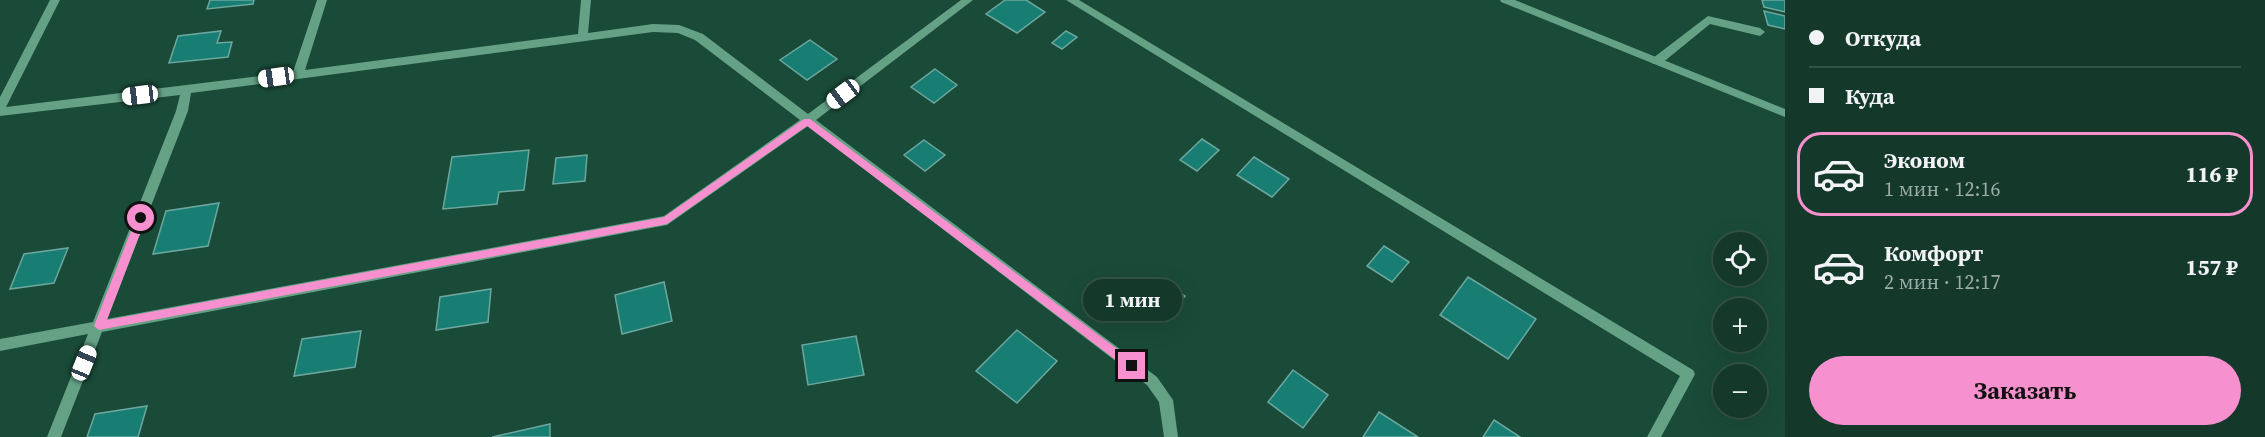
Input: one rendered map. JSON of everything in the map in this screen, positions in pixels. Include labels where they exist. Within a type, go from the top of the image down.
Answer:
[{"type":"street","points":[[0,110],[55,0]]},
{"type":"street","points":[[298,74],[322,0]]},
{"type":"street","points":[[583,37],[586,0]]},
{"type":"street","points":[[0,345],[667,220],[807,121],[968,0]]},
{"type":"street","points":[[1071,0],[1688,374],[1654,437]]},
{"type":"street","points":[[1505,0],[1785,112]]},
{"type":"street","points":[[1656,61],[1708,20],[1760,32]]},
{"type":"street","points":[[0,110],[186,90],[653,28],[679,29],[699,37],[1152,381],[1166,400],[1171,437]]},
{"type":"street","points":[[54,437],[182,111],[186,90]]},
{"type":"building","points":[[210,0],[254,0],[253,4],[207,9]]},
{"type":"building","points":[[1005,0],[1026,0],[1045,12],[1017,33],[986,14]]},
{"type":"building","points":[[1762,0],[1785,0],[1785,12],[1764,7]]},
{"type":"building","points":[[1764,11],[1785,16],[1785,29],[1768,25]]},
{"type":"building","points":[[221,31],[217,43],[232,42],[228,57],[169,63],[178,36]]},
{"type":"building","points":[[1066,31],[1077,37],[1062,49],[1052,43]]},
{"type":"building","points":[[810,40],[837,59],[807,80],[780,60]]},
{"type":"building","points":[[935,69],[957,85],[934,103],[911,87]]},
{"type":"building","points":[[1202,139],[1219,150],[1197,171],[1180,160]]},
{"type":"building","points":[[924,140],[945,155],[925,171],[904,155]]},
{"type":"building","points":[[529,150],[524,190],[499,192],[497,204],[443,209],[452,157]]},
{"type":"building","points":[[587,155],[585,181],[553,184],[556,158]]},
{"type":"building","points":[[1254,157],[1289,179],[1272,197],[1237,175]]},
{"type":"building","points":[[219,203],[208,246],[153,254],[166,211]]},
{"type":"building","points":[[1384,246],[1409,262],[1392,282],[1367,266]]},
{"type":"building","points":[[68,248],[54,283],[10,289],[24,254]]},
{"type":"building","points":[[1468,277],[1536,319],[1508,359],[1440,315]]},
{"type":"building","points":[[664,282],[672,321],[622,334],[615,295]]},
{"type":"building","points":[[1165,282],[1185,296],[1164,319],[1144,304]]},
{"type":"building","points":[[491,289],[488,322],[436,330],[440,297]]},
{"type":"building","points":[[1017,330],[1057,361],[1017,403],[976,371]]},
{"type":"building","points":[[361,331],[355,367],[294,376],[302,339]]},
{"type":"building","points":[[856,336],[864,375],[808,385],[802,345]]},
{"type":"building","points":[[1293,370],[1328,395],[1303,428],[1268,402]]},
{"type":"building","points":[[147,406],[138,437],[87,437],[95,414]]},
{"type":"building","points":[[1379,412],[1418,437],[1363,437]]},
{"type":"building","points":[[1494,420],[1520,437],[1483,437]]},
{"type":"building","points":[[550,424],[550,437],[492,437]]},
{"type":"route","points":[[141,218],[99,326],[667,220],[807,121],[1132,366]]}]
